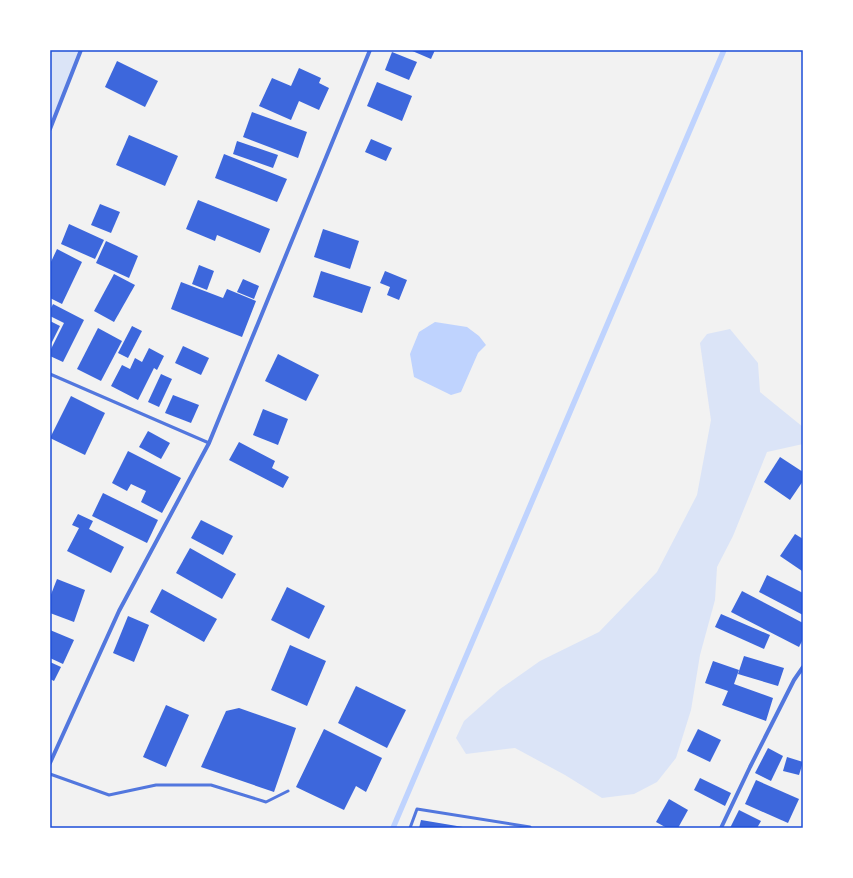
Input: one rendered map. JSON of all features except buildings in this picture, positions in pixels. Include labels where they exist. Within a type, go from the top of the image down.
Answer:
[{"type":"street","points":[[50,129],[81,50]]},
{"type":"street","points":[[50,762],[119,611],[209,443],[370,50]]},
{"type":"street","points":[[721,828],[794,680],[803,667]]},
{"type":"lane","points":[[50,374],[209,443]]},
{"type":"lane","points":[[50,774],[109,794],[156,785],[211,785],[266,802],[288,791]]},
{"type":"lane","points":[[410,828],[417,809],[530,827]]},
{"type":"shaded area","points":[[50,50],[81,50],[50,129]]},
{"type":"shaded area","points":[[730,329],[758,363],[760,392],[803,427],[803,444],[767,452],[733,536],[717,567],[715,600],[700,655],[691,710],[676,758],[657,782],[634,794],[602,798],[565,775],[515,748],[466,754],[456,738],[464,721],[500,689],[540,661],[599,632],[657,572],[697,495],[711,420],[700,343],[707,334]]},
{"type":"water","points":[[435,322],[467,327],[479,336],[486,345],[478,353],[461,392],[451,395],[414,377],[410,354],[419,332]]},
{"type":"waterway","points":[[393,828],[724,50]]}]
